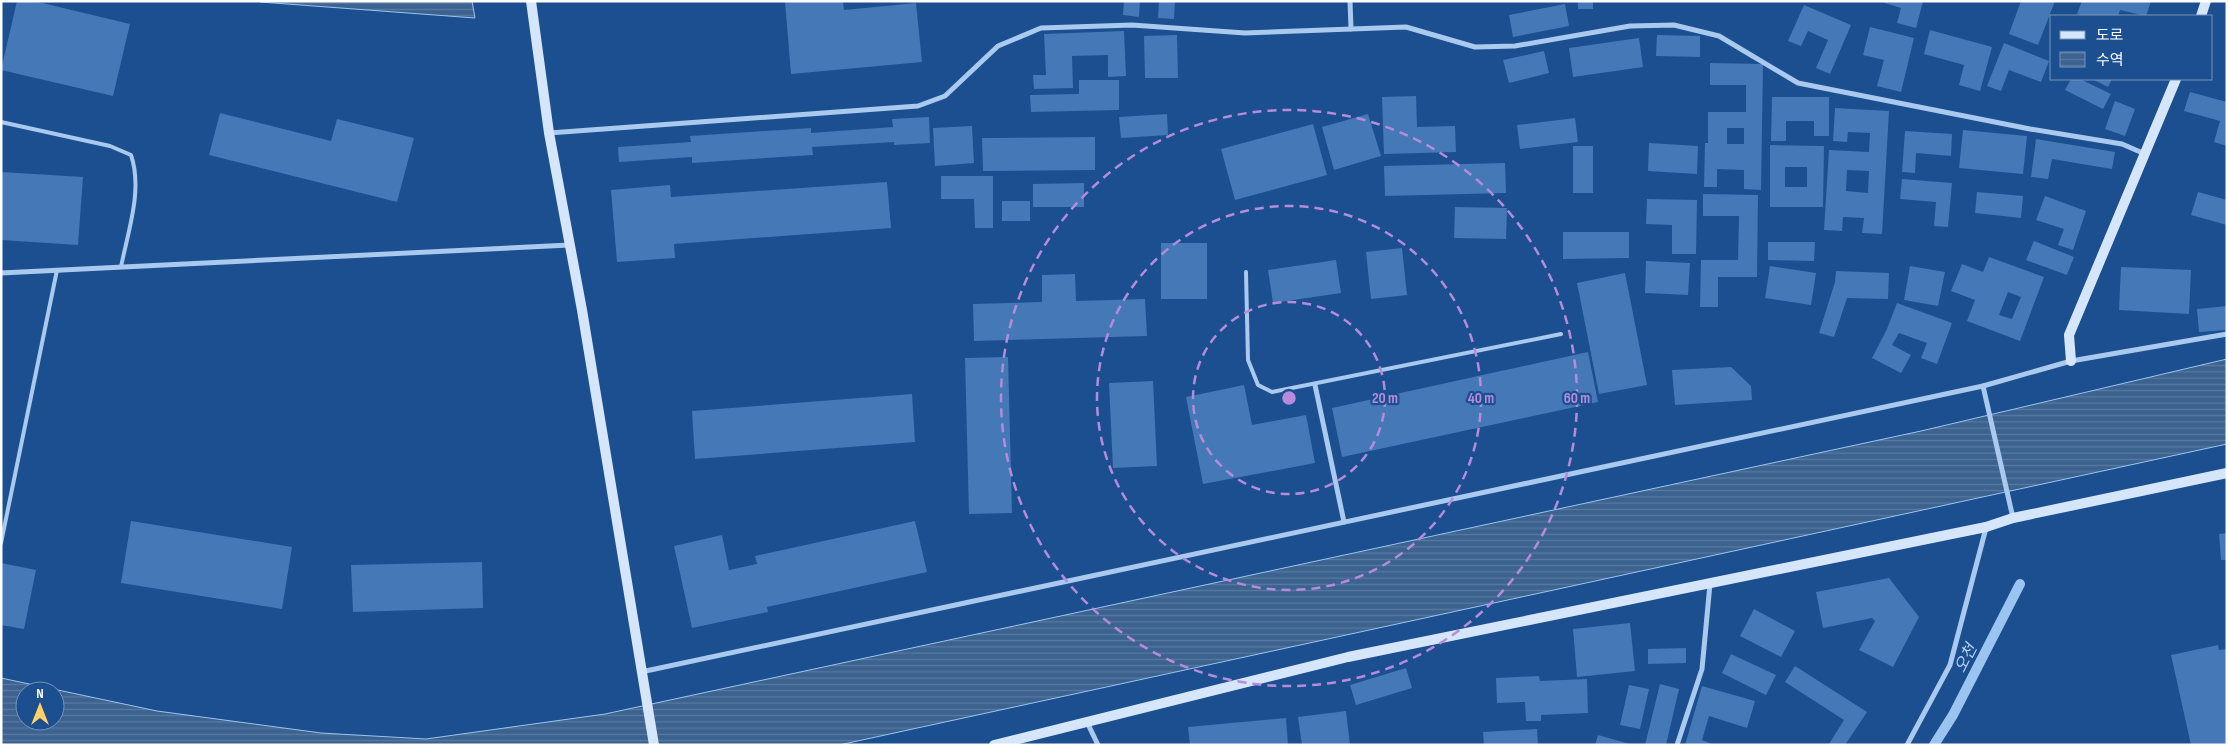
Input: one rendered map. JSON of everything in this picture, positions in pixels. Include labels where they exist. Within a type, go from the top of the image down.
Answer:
[{"type":"street","points":[[531,1],[549,133],[582,310],[654,745]]},
{"type":"street","points":[[1350,1],[1351,29]]},
{"type":"street","points":[[2200,15],[2206,1]]},
{"type":"street","points":[[549,133],[918,106],[945,96],[998,46],[1042,28],[1132,24],[1245,32],[1406,27],[1475,47],[1515,46],[1630,26],[1674,24],[1719,36],[1798,82],[2030,129],[2122,144],[2146,154]]},
{"type":"street","points":[[2071,361],[2069,335],[2176,80]]},
{"type":"street","points":[[1,273],[570,245]]},
{"type":"street","points":[[641,672],[1983,386],[2071,361],[2227,334]]},
{"type":"street","points":[[1315,385],[1344,522]]},
{"type":"street","points":[[1983,386],[2013,518]]},
{"type":"street","points":[[994,745],[1348,657],[1986,528],[2013,518],[2227,473]]},
{"type":"street","points":[[1907,745],[1950,665],[1986,528]]},
{"type":"street","points":[[1677,745],[1702,669],[1710,584]]},
{"type":"street","points":[[1086,722],[1098,745]]},
{"type":"lane","points":[[1,122],[110,146],[131,155],[135,168],[136,188],[121,267]]},
{"type":"lane","points":[[1,543],[57,270]]},
{"type":"lane","points":[[1246,272],[1248,360],[1258,385],[1272,392],[1315,385],[1561,334]]},
{"type":"water","points":[[472,1],[475,18],[260,2]]},
{"type":"water","points":[[2227,359],[2227,444],[839,745],[1,745],[1,678],[15,681],[15,731],[65,731],[65,692],[157,711],[321,733],[426,739],[605,714],[1921,431]]},
{"type":"building","points":[[17,1],[34,1],[130,24],[113,96],[1,70]]},
{"type":"building","points":[[785,1],[843,1],[844,10],[916,3],[922,62],[791,74]]},
{"type":"building","points":[[1124,1],[1140,1],[1139,17],[1123,15]]},
{"type":"building","points":[[1159,1],[1175,1],[1174,19],[1158,18]]},
{"type":"building","points":[[1578,1],[1593,1],[1593,9],[1578,9]]},
{"type":"building","points":[[1879,1],[1923,1],[1916,28],[1897,23],[1901,8]]},
{"type":"building","points":[[2021,1],[2055,1],[2038,45],[2009,34]]},
{"type":"building","points":[[2082,1],[2151,1],[2146,15],[2120,10],[2118,15],[2077,14]]},
{"type":"building","points":[[1565,4],[1569,26],[1513,37],[1509,15]]},
{"type":"building","points":[[1804,5],[1851,25],[1830,74],[1816,68],[1828,40],[1808,31],[1801,46],[1788,41]]},
{"type":"building","points":[[1870,27],[1914,38],[1901,92],[1877,86],[1884,60],[1863,55]]},
{"type":"building","points":[[1930,30],[1992,47],[1980,91],[1959,85],[1964,65],[1924,54]]},
{"type":"building","points":[[1124,31],[1126,76],[1108,77],[1108,55],[1072,56],[1073,88],[1034,89],[1033,75],[1046,75],[1044,34]]},
{"type":"building","points":[[1177,35],[1178,78],[1145,78],[1144,36]]},
{"type":"building","points":[[1657,35],[1700,36],[1700,57],[1656,56]]},
{"type":"building","points":[[1639,38],[1643,67],[1573,77],[1569,48]]},
{"type":"building","points":[[2004,43],[2049,61],[2041,82],[2009,70],[2001,91],[1987,86]]},
{"type":"building","points":[[1544,51],[1549,73],[1509,83],[1503,60]]},
{"type":"building","points":[[1710,63],[1763,64],[1761,190],[1744,189],[1744,170],[1717,169],[1717,187],[1704,187],[1705,143],[1708,143],[1708,112],[1746,112],[1746,85],[1710,85]],"holes":[[[1727,128],[1744,128],[1744,144],[1727,144]]]},
{"type":"building","points":[[1079,80],[1119,80],[1119,110],[1031,112],[1030,95],[1079,94]]},
{"type":"building","points":[[2070,80],[2082,80],[2111,94],[2103,109],[2065,90]]},
{"type":"building","points":[[2094,80],[2112,80],[2108,87]]},
{"type":"building","points":[[2190,92],[2227,102],[2227,146],[2214,142],[2220,121],[2184,111]]},
{"type":"building","points":[[1416,96],[1417,127],[1455,126],[1456,152],[1384,154],[1382,97]]},
{"type":"building","points":[[1772,97],[1829,97],[1829,136],[1814,136],[1814,121],[1786,121],[1786,141],[1771,141]]},
{"type":"building","points":[[2115,101],[2135,109],[2125,136],[2105,129]]},
{"type":"building","points":[[1835,108],[1889,111],[1882,234],[1862,233],[1864,218],[1843,217],[1842,231],[1824,230],[1829,150],[1869,152],[1870,133],[1848,132],[1847,142],[1833,141]],"holes":[[[1847,170],[1869,171],[1868,193],[1846,191]]]},
{"type":"building","points":[[220,113],[331,141],[337,119],[414,138],[397,202],[209,155]]},
{"type":"building","points":[[1167,114],[1168,135],[1121,138],[1119,117]]},
{"type":"building","points":[[1368,114],[1381,156],[1334,170],[1322,127]]},
{"type":"building","points":[[929,117],[930,143],[894,145],[894,142],[812,147],[813,155],[692,163],[692,157],[619,162],[618,147],[691,142],[690,136],[811,128],[811,133],[893,127],[892,119]]},
{"type":"building","points":[[1575,118],[1578,142],[1520,149],[1517,125]]},
{"type":"building","points":[[1313,124],[1327,175],[1235,200],[1221,149]]},
{"type":"building","points":[[972,126],[974,163],[935,166],[933,128]]},
{"type":"building","points":[[1963,130],[2027,136],[2023,174],[1959,168]]},
{"type":"building","points":[[1905,131],[1952,134],[1951,156],[1916,153],[1915,173],[1902,172]]},
{"type":"building","points":[[1095,137],[1095,170],[983,171],[982,138]]},
{"type":"building","points":[[2036,139],[2115,152],[2112,169],[2052,159],[2048,179],[2031,177]]},
{"type":"building","points":[[1649,143],[1698,146],[1697,174],[1648,171]]},
{"type":"building","points":[[1770,145],[1824,146],[1823,207],[1770,207]],"holes":[[[1785,167],[1807,167],[1807,187],[1785,187]]]},
{"type":"building","points":[[1573,146],[1593,146],[1593,193],[1573,193]]},
{"type":"building","points":[[1505,163],[1506,193],[1385,196],[1384,166]]},
{"type":"building","points":[[1,172],[83,177],[78,245],[1,240]]},
{"type":"building","points":[[941,176],[993,176],[993,228],[975,228],[974,199],[941,199]]},
{"type":"building","points":[[1902,179],[1952,183],[1948,227],[1934,226],[1936,202],[1900,199]]},
{"type":"building","points":[[887,182],[891,228],[674,244],[675,258],[617,262],[611,190],[670,185],[671,197]]},
{"type":"building","points":[[1084,183],[1084,207],[1033,207],[1033,184]]},
{"type":"building","points":[[1977,192],[2023,196],[2021,218],[1975,213]]},
{"type":"building","points":[[2198,192],[2227,200],[2227,225],[2191,215]]},
{"type":"building","points":[[1703,194],[1758,195],[1757,277],[1718,277],[1718,307],[1700,307],[1701,260],[1738,260],[1739,216],[1703,216]]},
{"type":"building","points":[[2045,196],[2086,211],[2073,250],[2058,245],[2064,229],[2036,220]]},
{"type":"building","points":[[1647,199],[1697,200],[1696,254],[1672,254],[1672,225],[1646,224]]},
{"type":"building","points":[[1002,201],[1030,201],[1030,221],[1002,221]]},
{"type":"building","points":[[1455,207],[1507,208],[1506,239],[1454,238]]},
{"type":"building","points":[[1563,232],[1629,232],[1629,258],[1563,259]]},
{"type":"building","points":[[2034,241],[2074,257],[2067,275],[2026,260]]},
{"type":"building","points":[[1768,242],[1815,242],[1814,261],[1768,260]]},
{"type":"building","points":[[1161,243],[1207,243],[1207,299],[1161,299]]},
{"type":"building","points":[[1402,248],[1407,295],[1371,299],[1366,252]]},
{"type":"building","points":[[1989,257],[2044,277],[2020,341],[1967,321],[1975,300],[1951,291],[1962,264],[1983,272]],"holes":[[[2008,292],[2021,297],[2012,319],[1999,315]]]},
{"type":"building","points":[[1336,260],[1341,293],[1273,303],[1268,270]]},
{"type":"building","points":[[1646,261],[1690,263],[1688,295],[1645,293]]},
{"type":"building","points":[[1770,266],[1816,273],[1811,305],[1765,298]]},
{"type":"building","points":[[1910,266],[1945,272],[1938,306],[1904,300]]},
{"type":"building","points":[[2121,267],[2191,270],[2189,314],[2119,310]]},
{"type":"building","points":[[1836,271],[1889,273],[1888,299],[1847,298],[1834,337],[1819,333],[1835,282]]},
{"type":"building","points":[[1625,273],[1647,385],[1599,394],[1577,283]]},
{"type":"building","points":[[1075,274],[1076,301],[1145,299],[1147,336],[974,341],[973,304],[1042,302],[1042,275]]},
{"type":"building","points":[[1897,303],[1952,323],[1937,364],[1921,358],[1927,343],[1899,333],[1892,345],[1911,355],[1901,373],[1872,358],[1887,329]]},
{"type":"building","points":[[2227,306],[2227,330],[2199,332],[2197,309]]},
{"type":"building","points":[[1588,352],[1598,402],[1342,457],[1332,408]]},
{"type":"building","points":[[1008,357],[1012,513],[969,514],[965,358]]},
{"type":"building","points":[[1731,367],[1751,386],[1752,400],[1675,405],[1672,370]]},
{"type":"building","points":[[1153,381],[1157,466],[1113,468],[1109,383]]},
{"type":"building","points":[[1244,385],[1252,425],[1306,415],[1315,463],[1203,484],[1186,397]]},
{"type":"building","points":[[912,394],[915,442],[695,459],[692,411]]},
{"type":"building","points":[[131,521],[292,547],[282,609],[121,583]]},
{"type":"building","points":[[915,521],[927,572],[767,607],[768,612],[692,628],[674,546],[722,535],[729,570],[757,564],[755,556]]},
{"type":"building","points":[[2227,533],[2227,560],[2221,560],[2219,534]]},
{"type":"building","points":[[482,562],[483,608],[353,612],[351,565]]},
{"type":"building","points":[[1,563],[36,570],[24,629],[1,625]]},
{"type":"building","points":[[1889,578],[1919,617],[1893,667],[1859,650],[1875,621],[1872,618],[1823,628],[1816,592]]},
{"type":"building","points":[[1754,609],[1795,631],[1781,657],[1740,636]]},
{"type":"building","points":[[1630,623],[1635,671],[1577,677],[1573,629]]},
{"type":"building","points":[[2218,645],[2219,650],[2227,649],[2227,745],[2191,745],[2171,655]]},
{"type":"building","points":[[1686,648],[1686,663],[1648,664],[1648,649]]},
{"type":"building","points":[[1731,654],[1776,675],[1766,695],[1722,673]]},
{"type":"building","points":[[1795,666],[1867,712],[1845,745],[1829,744],[1844,720],[1785,682]]},
{"type":"building","points":[[1406,668],[1412,688],[1356,705],[1350,685]]},
{"type":"building","points":[[1539,676],[1540,681],[1587,679],[1588,713],[1541,715],[1541,721],[1526,721],[1525,702],[1497,703],[1496,678]]},
{"type":"building","points":[[1660,684],[1679,689],[1666,745],[1645,745]]},
{"type":"building","points":[[1629,685],[1649,689],[1640,729],[1620,725]]},
{"type":"building","points":[[1702,686],[1755,701],[1747,728],[1709,716],[1702,740],[1715,745],[1685,745]]},
{"type":"building","points":[[1346,711],[1350,745],[1302,745],[1298,717]]},
{"type":"building","points":[[1286,718],[1288,745],[1190,745],[1188,727]]},
{"type":"building","points":[[1537,729],[1538,745],[1484,745],[1483,732]]},
{"type":"building","points":[[1598,735],[1630,744],[1630,745],[1595,745]]},
{"type":"waterway","name":"오천","points":[[1934,745],[1953,715],[2020,584]]}]
